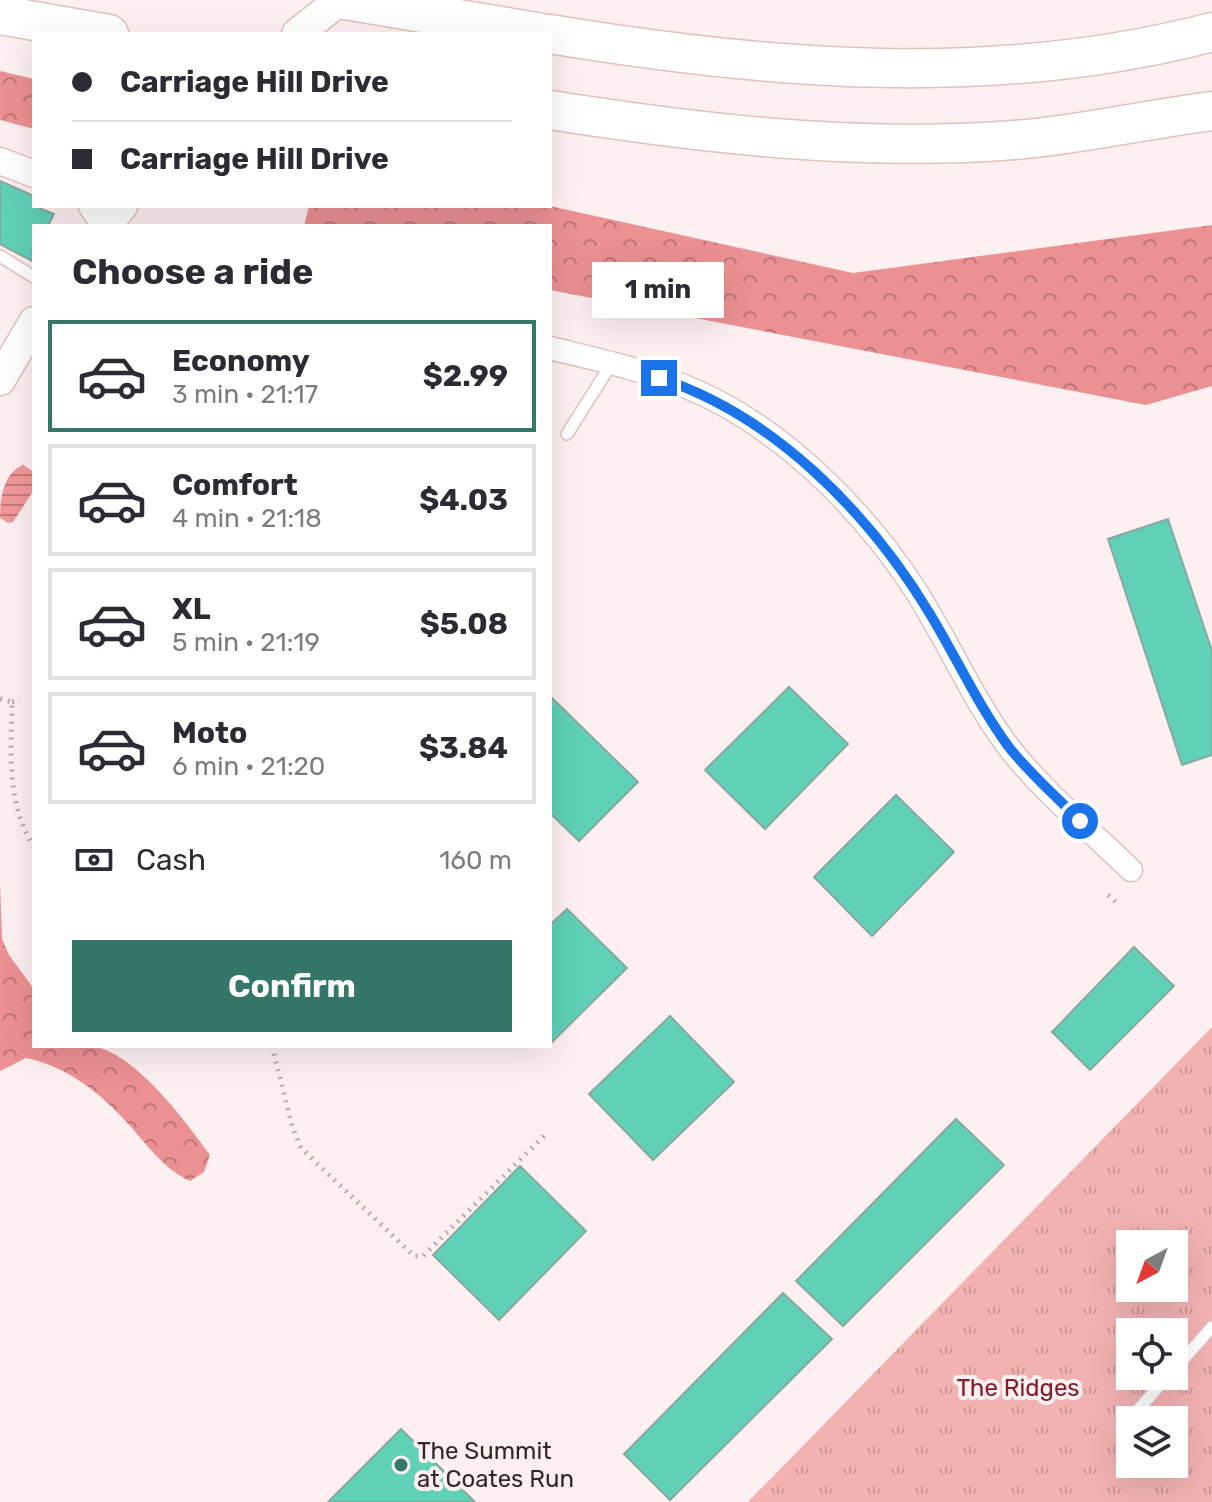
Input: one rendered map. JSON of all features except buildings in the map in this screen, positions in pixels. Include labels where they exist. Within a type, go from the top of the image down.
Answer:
[{"type":"highway","points":[[343,0],[539,32]]},
{"type":"highway","points":[[0,15],[98,32]]},
{"type":"highway","points":[[552,34],[744,62],[842,68],[932,68],[1102,54],[1212,32]]},
{"type":"highway","points":[[552,110],[726,134],[922,144],[1031,138],[1212,111]]},
{"type":"main road","points":[[300,32],[343,0]]},
{"type":"main road","points":[[107,224],[120,208]]},
{"type":"main road","points":[[0,380],[32,325]]},
{"type":"street","points":[[0,161],[32,173]]},
{"type":"street","points":[[552,348],[612,363],[683,386],[720,404],[774,439],[839,497],[913,586],[1008,745],[1131,870]]},
{"type":"lane","points":[[0,256],[32,276]]},
{"type":"lane","points":[[567,434],[612,363]]},
{"type":"lane","points":[[1188,1354],[1212,1327]]},
{"type":"lane","points":[[1141,1406],[1156,1390]]},
{"type":"path","points":[[0,699],[20,700]]},
{"type":"path","points":[[12,702],[11,770],[17,816],[32,843]]},
{"type":"path","points":[[1108,895],[1116,902]]},
{"type":"path","points":[[272,1048],[292,1126],[301,1148],[414,1256],[423,1256],[545,1135]]},
{"type":"green space","points":[[0,71],[32,79],[32,128],[0,120]]},
{"type":"green space","points":[[552,206],[853,273],[1212,225],[1212,386],[1146,405],[552,290],[552,224],[304,224],[308,208]]},
{"type":"green space","points":[[0,882],[2,939],[9,955],[32,986],[32,1048],[97,1048],[124,1060],[158,1090],[210,1155],[204,1172],[190,1181],[172,1170],[108,1103],[83,1083],[56,1068],[26,1058],[0,1071]]},
{"type":"green space","name":"The Ridges","points":[[1212,1027],[1212,1502],[748,1502]]},
{"type":"shaded area","points":[[23,465],[32,471],[32,493],[13,522],[8,523],[0,518],[2,495],[7,480]]},
{"type":"place","name":"The Summit at Coates Run","points":[[401,1465]]},
{"type":"route","points":[[659,378],[701,394],[757,426],[794,455],[859,518],[913,586],[1008,745],[1080,821]]}]
